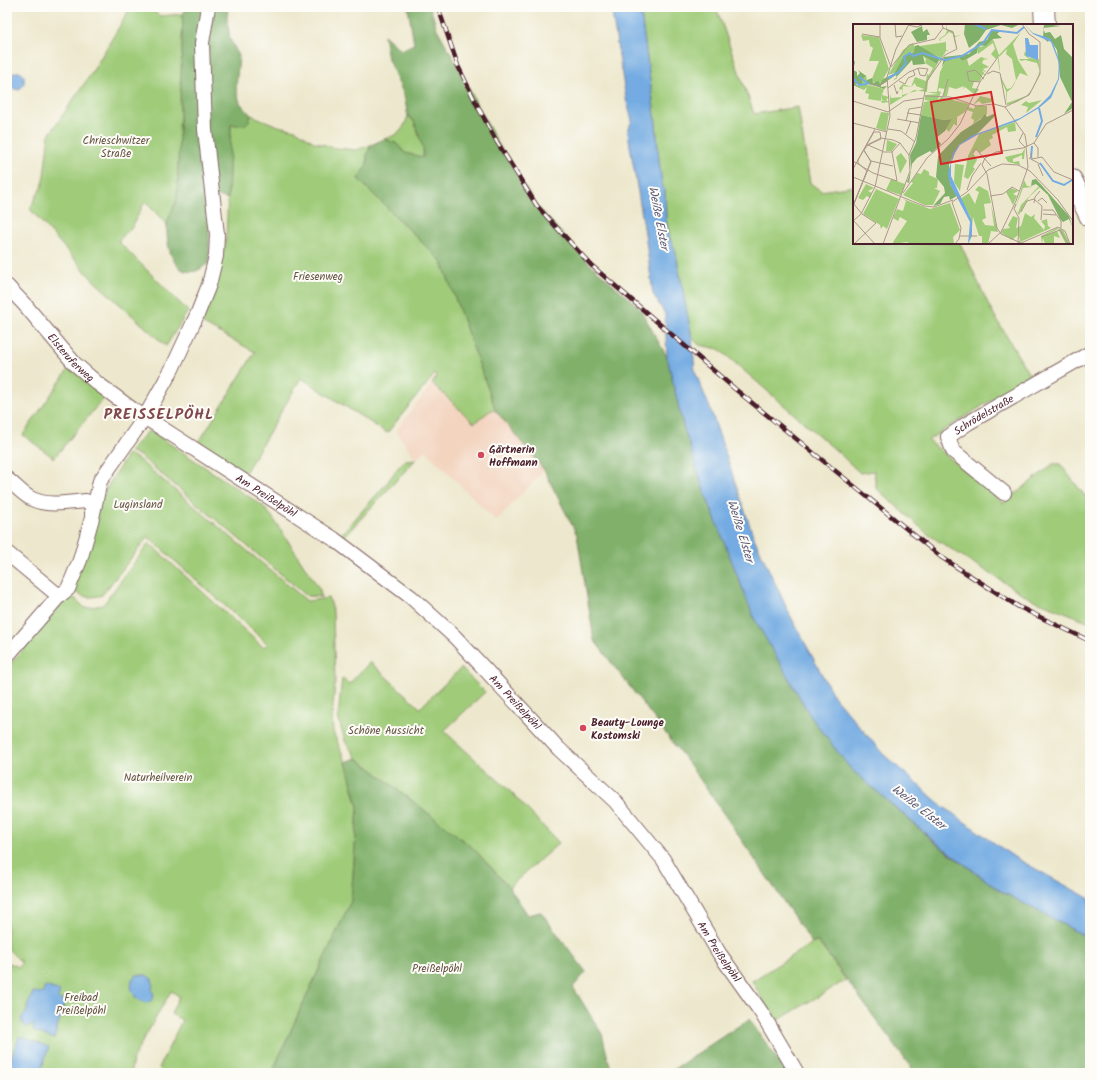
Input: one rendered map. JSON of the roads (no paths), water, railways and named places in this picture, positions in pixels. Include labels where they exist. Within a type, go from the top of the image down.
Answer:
[{"type":"main road","points":[[1044,7],[1045,24]]},
{"type":"main road","points":[[1073,182],[1090,217]]},
{"type":"street","points":[[7,656],[59,596],[68,589],[80,560],[92,518],[100,481],[145,417],[172,369],[209,285],[216,256],[217,234],[204,130],[202,43],[208,7]]},
{"type":"street","name":"Elsteruferweg","points":[[7,286],[74,363],[97,383],[145,417]]},
{"type":"street","name":"Schrödelstraße","points":[[1004,493],[953,451],[948,437],[968,423],[1090,353]]},
{"type":"street","name":"Am Preißelpöhl","points":[[145,417],[334,539],[410,597],[455,638],[558,749],[615,801],[663,859],[719,953],[761,1012],[797,1073]]},
{"type":"street","points":[[7,479],[31,498],[40,502],[49,504],[86,501],[92,506],[92,518]]},
{"type":"street","points":[[7,553],[59,596]]},
{"type":"water","name":"Weiße Elster","points":[[611,7],[640,7],[656,123],[662,184],[665,191],[666,220],[670,239],[675,249],[692,338],[695,372],[710,408],[754,538],[790,615],[833,695],[883,754],[941,805],[1014,857],[1090,899],[1090,939],[999,890],[934,841],[850,768],[811,717],[754,618],[703,488],[683,425],[667,357],[665,314],[653,294],[645,233],[628,131],[632,120],[626,99]]},
{"type":"water","points":[[15,72],[20,72],[24,76],[24,84],[19,90],[7,87],[7,74],[11,75]]},
{"type":"water","points":[[137,975],[146,975],[152,979],[154,996],[149,1002],[146,1003],[136,998],[131,989],[132,979]]},
{"type":"water","points":[[45,986],[60,991],[58,999],[65,1001],[54,1039],[33,1031],[34,1025],[26,1027],[21,1019],[27,1012],[27,1007],[33,992],[43,993]]},
{"type":"water","points":[[19,1036],[49,1047],[40,1073],[7,1073]]},
{"type":"railway","points":[[438,7],[458,66],[497,142],[537,206],[591,265],[735,389],[941,557],[1019,607],[1090,641]]},
{"type":"place","name":"Gärtnerin Hoffmann","points":[[481,455]]},
{"type":"place","name":"Beauty-Lounge Kostomski","points":[[583,728]]},
{"type":"district","name":"PREISSELPÖHL","points":[[159,414]]},
{"type":"park label","name":"Chrieschwitzer Straße","points":[[116,146]]},
{"type":"park label","name":"Friesenweg","points":[[318,276]]},
{"type":"park label","name":"Luginsland","points":[[138,504]]},
{"type":"park label","name":"Schöne Aussicht","points":[[386,730]]},
{"type":"park label","name":"Naturheilverein","points":[[158,777]]},
{"type":"park label","name":"Preißelpöhl","points":[[437,968]]},
{"type":"park label","name":"Freibad Preißelpöhl","points":[[81,1003]]}]
